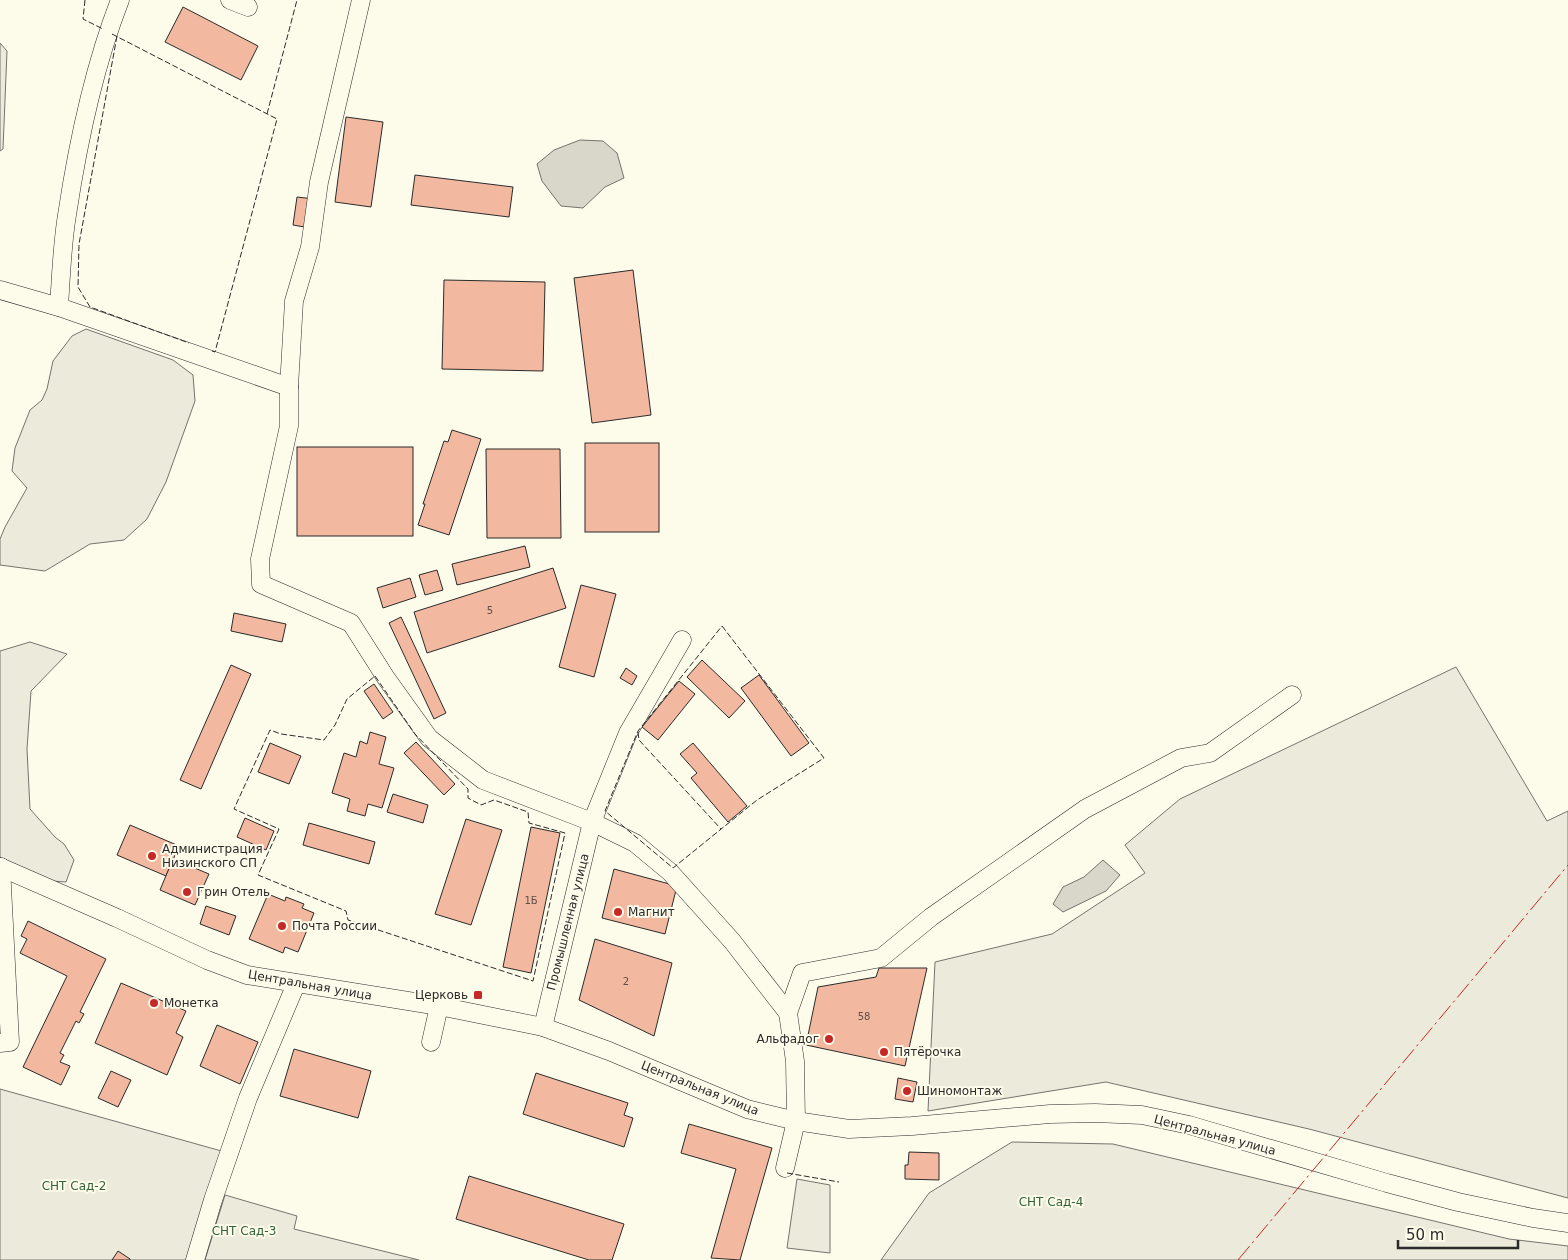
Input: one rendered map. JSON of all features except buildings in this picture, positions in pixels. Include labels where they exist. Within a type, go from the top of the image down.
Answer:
[{"type":"street","points":[[59,307],[67,217],[86,111],[108,32],[120,0]]},
{"type":"street","points":[[230,0],[248,7]]},
{"type":"street","points":[[361,0],[319,182],[310,247],[294,301],[289,387],[289,426],[260,559],[261,584],[351,623],[386,678],[428,738],[483,780],[593,820],[635,843],[670,872],[732,941],[788,1012]]},
{"type":"street","points":[[0,290],[59,307],[289,387]]},
{"type":"street","name":"Промышленная улица","points":[[543,1027],[593,820],[628,733],[682,640]]},
{"type":"street","points":[[785,1168],[796,1121],[795,1061],[788,1012],[802,972],[881,958],[931,918],[1085,809],[1181,758],[1210,753],[1292,695]]},
{"type":"street","points":[[0,867],[10,1042],[0,1043]]},
{"type":"street","name":"Центральная улица","points":[[0,867],[207,960],[247,975],[439,1006],[543,1027],[609,1051],[747,1109],[796,1121],[849,1128],[912,1126],[1050,1114],[1142,1115],[1190,1125],[1458,1202],[1533,1218],[1568,1223]]},
{"type":"street","points":[[195,1260],[213,1200],[248,1098],[296,984]]},
{"type":"street","points":[[431,1042],[439,1006]]},
{"type":"green space","points":[[0,43],[7,51],[3,149],[0,151]]},
{"type":"green space","points":[[86,329],[173,360],[193,375],[195,401],[166,482],[147,519],[124,540],[90,544],[45,571],[0,565],[0,539],[27,488],[12,471],[15,448],[30,410],[42,400],[47,389],[53,361],[72,336]]},
{"type":"green space","points":[[30,642],[67,654],[31,691],[27,749],[30,809],[55,837],[64,844],[74,860],[66,882],[52,881],[0,858],[0,651]]},
{"type":"green space","points":[[1456,667],[1547,821],[1568,811],[1568,1198],[1309,1129],[1106,1082],[928,1111],[935,962],[1052,934],[1145,873],[1125,845],[1180,799]]},
{"type":"green space","name":"СНТ Сад-2","points":[[0,1089],[225,1152],[189,1260],[0,1260]]},
{"type":"green space","name":"СНТ Сад-4","points":[[1012,1142],[1113,1144],[1509,1239],[1568,1246],[1568,1260],[881,1260],[929,1193]]},
{"type":"green space","points":[[797,1179],[830,1185],[830,1253],[787,1248]]},
{"type":"green space","name":"СНТ Сад-3","points":[[225,1195],[297,1216],[294,1229],[419,1260],[205,1260]]},
{"type":"shaded area","points":[[580,140],[603,141],[617,153],[624,178],[605,187],[583,208],[561,206],[542,181],[537,164],[554,150]]},
{"type":"shaded area","points":[[1103,860],[1120,875],[1106,891],[1063,912],[1053,904],[1063,887],[1084,877]]},
{"type":"fence","points":[[85,0],[83,19],[103,29]]},
{"type":"fence","points":[[267,114],[297,0]]},
{"type":"fence","points":[[112,34],[277,119],[215,352],[212,351]]},
{"type":"fence","points":[[117,36],[79,244],[78,287],[90,307],[189,343]]},
{"type":"fence","points":[[722,626],[824,758],[757,800],[673,868],[605,811],[638,731],[722,626]]},
{"type":"fence","points":[[375,676],[415,734],[468,789],[468,798],[481,805],[494,800],[528,812],[529,823],[565,833],[533,981],[348,920],[346,911],[258,875],[279,829],[234,809],[270,730],[281,734],[324,740],[335,725],[347,699],[375,676]]},
{"type":"fence","points":[[638,732],[639,740],[721,829]]},
{"type":"fence","points":[[787,1173],[839,1182]]},
{"type":"power","points":[[1238,1260],[1568,865]]},
{"type":"place","name":"Администрация Низинского СП","points":[[152,856]]},
{"type":"place","name":"Грин Отель","points":[[187,892]]},
{"type":"place","name":"Магнит","points":[[618,912]]},
{"type":"place","name":"Почта России","points":[[282,926]]},
{"type":"place","name":"Церковь","points":[[478,995]]},
{"type":"place","name":"Монетка","points":[[154,1003]]},
{"type":"place","name":"Альфадог","points":[[829,1039]]},
{"type":"place","name":"Пятёрочка","points":[[884,1052]]},
{"type":"place","name":"Шиномонтаж","points":[[907,1091]]}]
